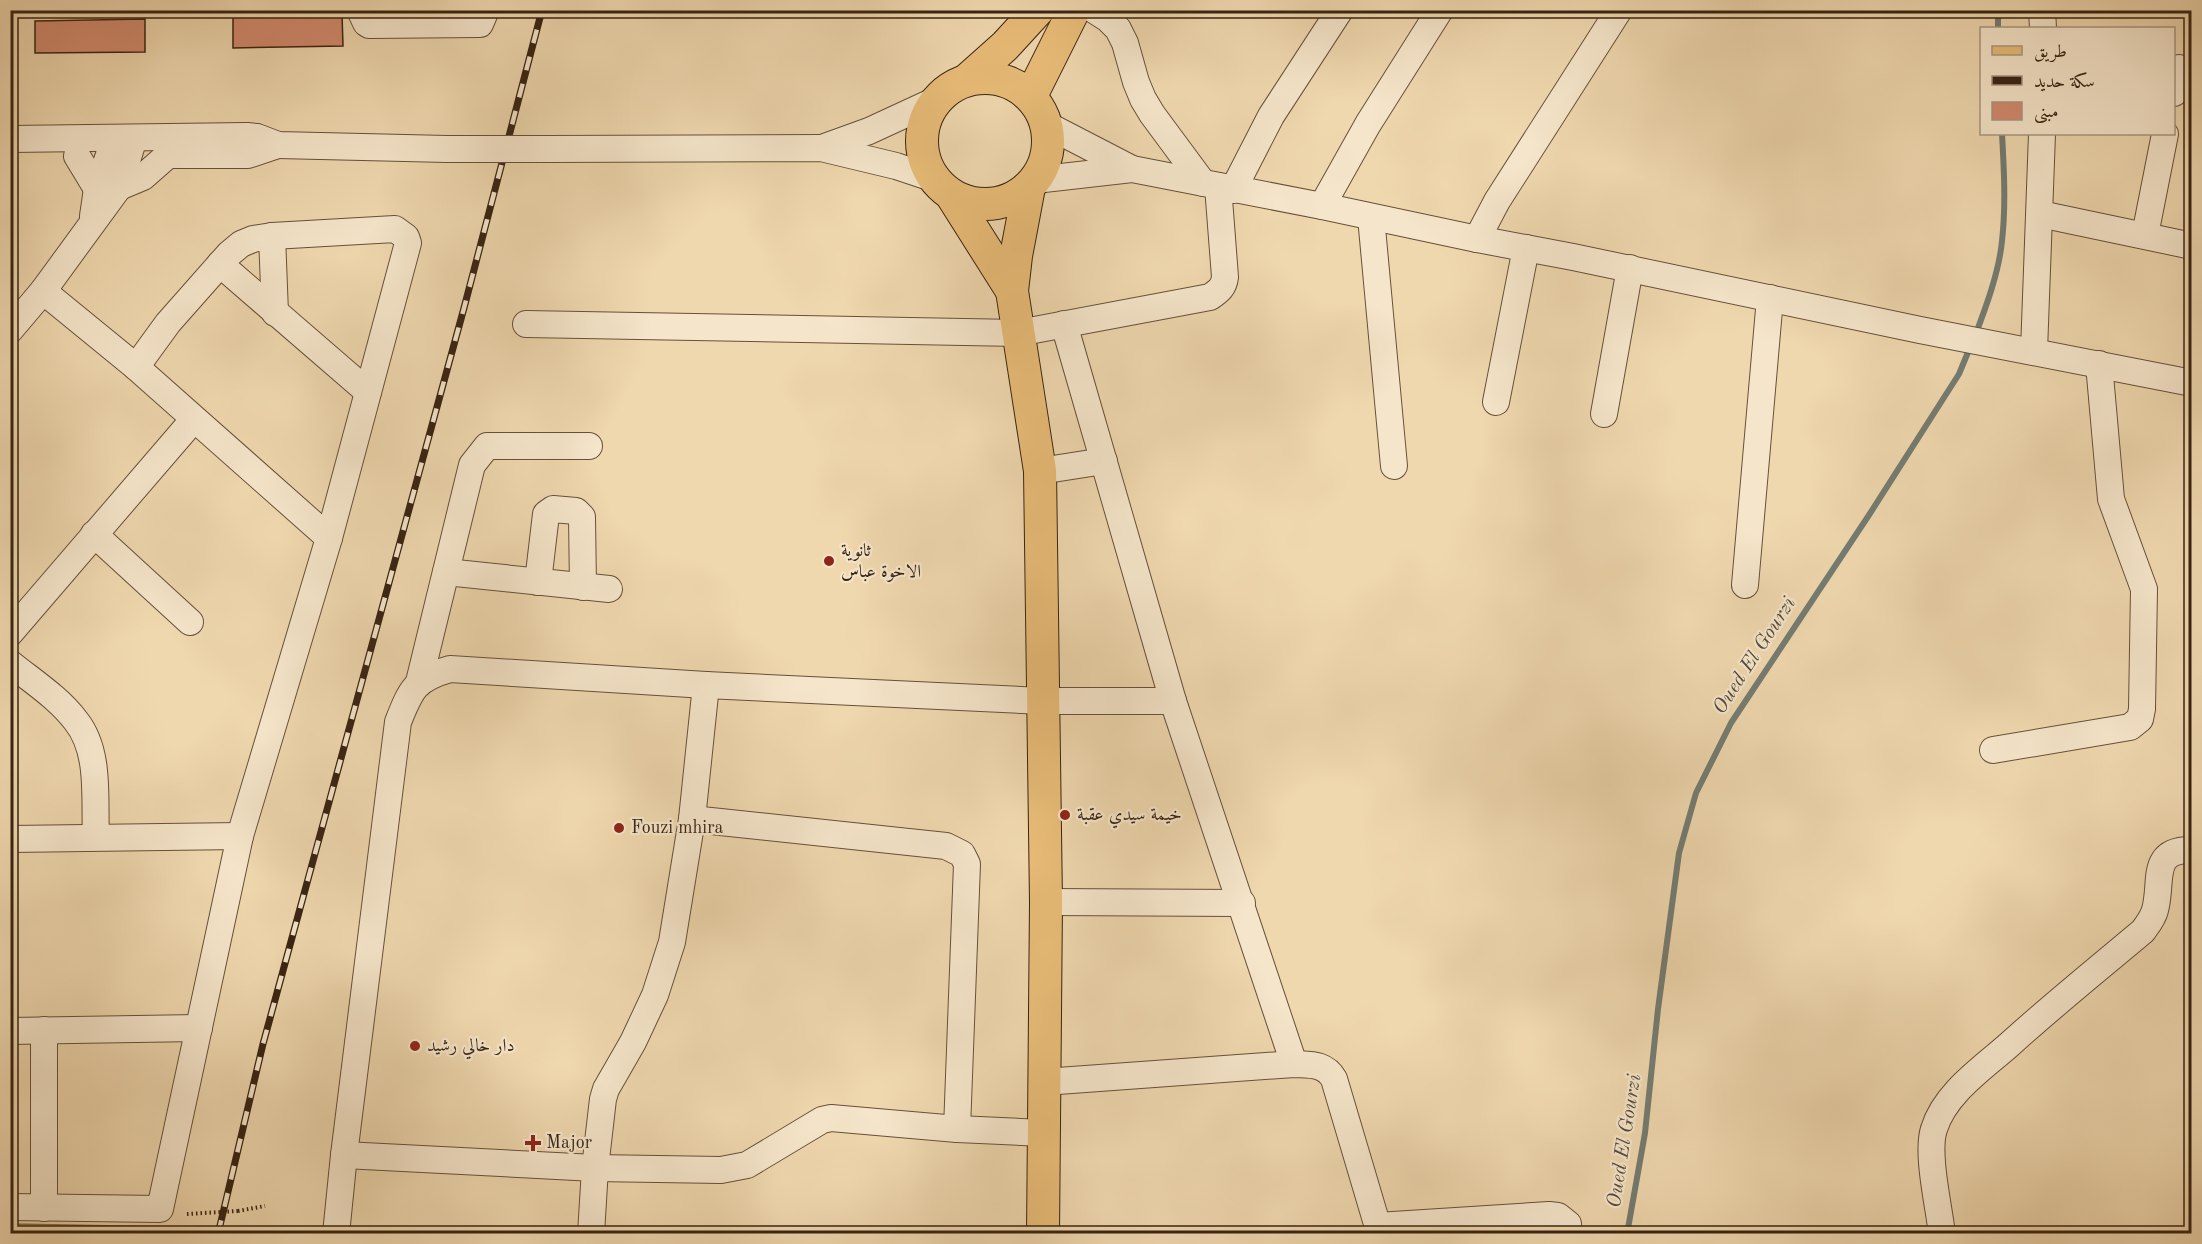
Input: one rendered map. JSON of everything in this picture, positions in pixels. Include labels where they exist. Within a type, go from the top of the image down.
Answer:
[{"type":"main road","points":[[968,79],[1005,46],[1038,10]]},
{"type":"main road","points":[[1031,96],[1074,10]]},
{"type":"main road","points":[[1012,291],[942,187],[922,153],[922,126],[934,101],[949,87],[968,79],[991,77],[1012,83],[1031,96],[1041,110],[1047,125],[1049,144],[1044,164],[1032,184],[1018,244],[1012,291],[1040,471],[1046,902],[1043,1233]]},
{"type":"main road","points":[[942,187],[967,202],[984,205],[1015,197],[1032,184]]},
{"type":"street","points":[[360,10],[369,25],[411,18],[480,24],[486,10]]},
{"type":"street","points":[[526,324],[1018,333],[1210,297],[1224,285],[1225,277],[1218,186],[1152,114],[1136,82],[1125,43],[1118,29],[1108,18],[1094,10]]},
{"type":"street","points":[[1218,186],[1271,116],[1340,10]]},
{"type":"street","points":[[1322,206],[1368,124],[1440,10]]},
{"type":"street","points":[[1478,239],[1497,201],[1618,10]]},
{"type":"street","points":[[2042,10],[2043,27]]},
{"type":"street","points":[[2175,90],[2181,69]]},
{"type":"street","points":[[821,148],[880,127],[934,101]]},
{"type":"street","points":[[1047,125],[1132,169],[1630,268],[1920,330],[2192,383]]},
{"type":"street","points":[[2034,351],[2042,135]]},
{"type":"street","points":[[2145,235],[2165,135]]},
{"type":"street","points":[[10,156],[77,156],[121,146],[247,136],[257,137],[278,145],[447,149],[821,148],[896,166],[942,187]]},
{"type":"street","points":[[10,140],[121,146],[168,154],[248,155],[278,145]]},
{"type":"street","points":[[10,330],[43,291],[92,222],[108,188],[121,146]]},
{"type":"street","points":[[108,188],[143,177],[168,154]]},
{"type":"street","points":[[77,156],[108,188]]},
{"type":"street","points":[[1032,184],[1132,169]]},
{"type":"street","points":[[2040,214],[2192,246]]},
{"type":"street","points":[[1371,217],[1394,466]]},
{"type":"street","points":[[10,1207],[160,1209],[240,836],[329,538],[408,243],[406,237],[396,229],[272,236],[253,239],[241,244],[220,264],[168,323],[136,367]]},
{"type":"street","points":[[272,236],[275,313]]},
{"type":"street","points":[[1496,402],[1526,248]]},
{"type":"street","points":[[220,264],[368,392]]},
{"type":"street","points":[[1604,414],[1630,268]]},
{"type":"street","points":[[43,291],[136,367],[329,538]]},
{"type":"street","points":[[1745,585],[1770,298]]},
{"type":"street","points":[[1064,324],[1173,701],[1294,1064]]},
{"type":"street","points":[[1993,750],[2130,727],[2140,719],[2144,589],[2111,499],[2099,364]]},
{"type":"street","points":[[10,633],[194,419]]},
{"type":"street","points":[[419,682],[472,465],[487,446],[590,446]]},
{"type":"street","points":[[1040,471],[1104,461]]},
{"type":"street","points":[[538,582],[546,514],[553,509],[576,511],[582,517],[583,587]]},
{"type":"street","points":[[94,534],[190,622]]},
{"type":"street","points":[[446,572],[609,589]]},
{"type":"street","points":[[10,663],[65,709],[77,722],[87,740],[93,761],[96,837]]},
{"type":"street","points":[[336,1233],[398,722],[408,696],[419,682],[429,675],[450,669],[706,685],[1044,701],[1173,701]]},
{"type":"street","points":[[591,1233],[601,1107],[606,1089],[633,1042],[655,995],[672,942],[692,819],[706,685]]},
{"type":"street","points":[[692,819],[946,846],[962,854],[967,864],[957,1129]]},
{"type":"street","points":[[10,839],[240,836]]},
{"type":"street","points":[[1942,1233],[1931,1149],[1934,1129],[1943,1111],[1956,1092],[2143,931],[2156,908],[2158,872],[2165,858],[2173,851],[2192,849]]},
{"type":"street","points":[[1046,902],[1242,903]]},
{"type":"street","points":[[10,1031],[199,1028]]},
{"type":"street","points":[[44,1030],[44,1208]]},
{"type":"street","points":[[1044,1082],[1294,1064],[1319,1066],[1331,1073],[1334,1079],[1378,1230],[1550,1215],[1558,1216],[1568,1224],[1569,1233]]},
{"type":"street","points":[[344,1155],[595,1168],[721,1170],[747,1165],[822,1120],[831,1118],[957,1129],[1043,1133]]},
{"type":"path","points":[[187,1214],[238,1211],[265,1206]]},
{"type":"green space","points":[[11,1224],[175,1227],[174,1234],[11,1234]]},
{"type":"building","points":[[179,10],[212,10],[212,12],[179,14]]},
{"type":"building","points":[[342,14],[343,46],[233,48],[233,15]]},
{"type":"building","points":[[145,19],[145,52],[35,53],[35,21]]},
{"type":"waterway","name":"Oued El Gourzi","points":[[1998,10],[1998,27]]},
{"type":"waterway","name":"Oued El Gourzi","points":[[1975,336],[1992,289],[2000,253],[2004,201],[2002,135]]},
{"type":"waterway","name":"Oued El Gourzi","points":[[1627,1234],[1645,1133],[1658,1009],[1679,853],[1696,793],[1731,723],[1959,374],[1971,345]]},
{"type":"railway","points":[[218,1234],[263,1044],[464,308],[542,10]]},
{"type":"place","name":"ثانوية الاخوة عباس","points":[[829,561]]},
{"type":"place","name":"خيمة سيدي عقبة","points":[[1065,815]]},
{"type":"place","name":"Fouzi mhira","points":[[619,828]]},
{"type":"place","name":"دار خالي رشيد","points":[[415,1046]]},
{"type":"place","name":"Major","points":[[533,1143]]}]
